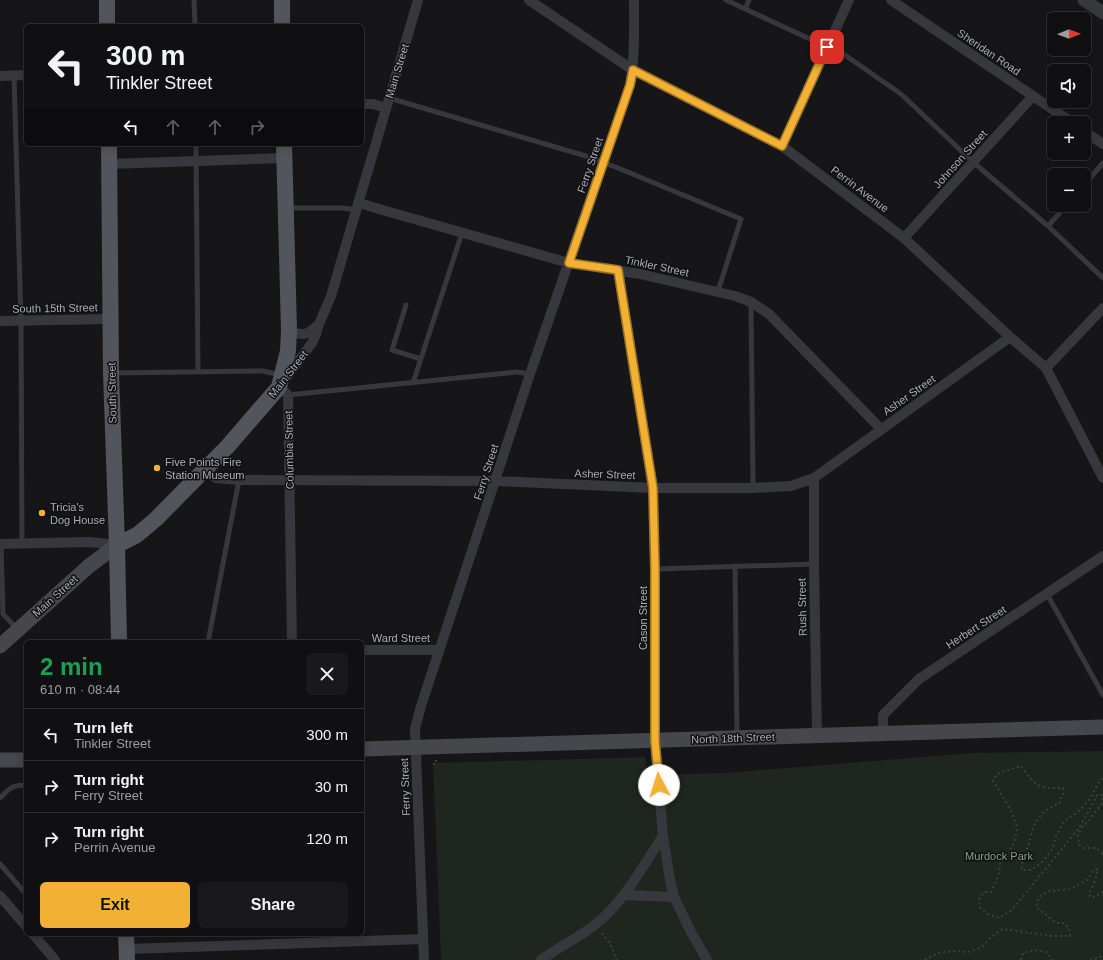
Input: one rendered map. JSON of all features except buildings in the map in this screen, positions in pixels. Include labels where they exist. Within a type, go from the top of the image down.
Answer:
[{"type":"main road","points":[[107,0],[107,24]]},
{"type":"main road","points":[[282,0],[282,24]]},
{"type":"main road","name":"South Street","points":[[109,146],[111,373],[119,640]]},
{"type":"main road","name":"Columbia Street","points":[[283,386],[289,330],[285,151]]},
{"type":"main road","name":"Main Street","points":[[0,646],[89,566],[117,545],[137,535],[156,519],[228,446],[283,386]]},
{"type":"main road","name":"North 18th Street","points":[[364,749],[1103,727]]},
{"type":"main road","points":[[0,760],[24,760]]},
{"type":"street","name":"Main Street","points":[[283,386],[312,343],[331,296],[418,0]]},
{"type":"street","name":"Perrin Avenue","points":[[529,0],[633,70],[782,146],[904,238],[1010,338],[1046,368],[1103,478]]},
{"type":"street","name":"Ferry Street","points":[[424,960],[415,729],[439,650],[530,374],[630,85],[633,70],[634,0]]},
{"type":"street","points":[[782,146],[848,0]]},
{"type":"street","name":"Sheridan Road","points":[[891,0],[1063,116]]},
{"type":"street","points":[[1084,0],[1103,13]]},
{"type":"street","points":[[0,76],[24,75]]},
{"type":"street","name":"Johnson Street","points":[[904,238],[1033,96]]},
{"type":"street","points":[[364,104],[387,103]]},
{"type":"street","points":[[1091,136],[1103,144]]},
{"type":"street","points":[[110,164],[197,161],[285,151]]},
{"type":"street","name":"Tinkler Street","points":[[357,206],[372,207],[569,263],[640,274],[718,291],[751,302],[769,314],[881,429]]},
{"type":"street","name":"Cason Street","points":[[618,270],[653,488],[655,569],[655,741],[663,836],[674,897],[707,960]]},
{"type":"street","points":[[1046,368],[1103,308]]},
{"type":"street","name":"South 15th Street","points":[[0,321],[111,319]]},
{"type":"street","points":[[289,330],[298,334],[304,334],[312,331],[319,324]]},
{"type":"street","name":"Asher Street","points":[[204,470],[216,478],[239,480],[495,482],[653,488],[753,488],[791,486],[814,478],[1010,338]]},
{"type":"street","name":"Columbia Street","points":[[283,386],[289,480],[292,640]]},
{"type":"street","name":"Rush Street","points":[[814,478],[817,735]]},
{"type":"street","points":[[1,544],[90,542],[117,545]]},
{"type":"street","name":"Herbert Street","points":[[884,734],[883,715],[919,679],[1103,556]]},
{"type":"street","name":"Ward Street","points":[[364,650],[439,650]]},
{"type":"street","points":[[541,960],[574,939],[608,913],[624,895],[663,836]]},
{"type":"street","points":[[624,895],[674,897]]},
{"type":"street","points":[[0,896],[24,923]]},
{"type":"street","points":[[35,936],[53,959]]},
{"type":"street","points":[[127,948],[424,939]]},
{"type":"lane","points":[[194,0],[195,24]]},
{"type":"lane","points":[[726,0],[842,53],[901,94],[973,162],[1048,226],[1103,278]]},
{"type":"lane","points":[[745,9],[749,0]]},
{"type":"lane","points":[[14,75],[21,321],[22,543]]},
{"type":"lane","points":[[387,103],[586,156],[742,219],[718,291]]},
{"type":"lane","points":[[196,146],[198,371]]},
{"type":"lane","points":[[1091,177],[1103,163]]},
{"type":"lane","points":[[286,208],[343,208],[357,206]]},
{"type":"lane","points":[[1048,226],[1061,212]]},
{"type":"lane","points":[[413,383],[462,233]]},
{"type":"lane","points":[[751,302],[753,488]]},
{"type":"lane","points":[[406,305],[392,350],[421,359]]},
{"type":"lane","points":[[111,373],[263,371],[283,386],[413,383],[517,372],[530,374]]},
{"type":"lane","points":[[208,640],[239,480]]},
{"type":"lane","points":[[1,544],[3,614],[18,630]]},
{"type":"lane","points":[[655,569],[814,564]]},
{"type":"lane","points":[[735,566],[737,738]]},
{"type":"lane","points":[[1047,594],[1103,695]]},
{"type":"lane","points":[[0,798],[12,786],[24,784]]},
{"type":"lane","points":[[0,864],[24,892]]},
{"type":"path","points":[[1103,779],[1100,780],[1089,800],[1077,813],[1065,820],[1056,836],[1052,850],[1040,864],[1031,870],[1022,870],[1021,862],[1028,848],[1032,830],[1040,815],[1060,803],[1059,800],[1064,793],[1064,788],[1050,788],[1038,784],[1020,766],[997,774],[993,781],[1014,819],[1017,829],[1015,840],[1005,860],[1000,861],[998,877],[991,892],[984,892],[979,899],[980,908],[988,914],[999,918],[1011,911],[1079,828],[1098,794],[1102,795],[1102,803],[1088,822],[1082,827],[1078,835],[1079,845],[1084,848],[1097,848],[1103,855]]},
{"type":"path","points":[[925,960],[939,953],[953,951],[968,952],[982,947],[991,937],[1003,929],[1052,936],[1070,936],[1069,928],[1066,925],[1063,923],[1056,923],[1036,907],[1040,897],[1048,891],[1063,890],[1074,887],[1087,880],[1094,870],[1098,869],[1096,880],[1090,895],[1092,898],[1101,893],[1103,890]]},
{"type":"path","points":[[595,924],[611,946],[617,960]]},
{"type":"path","points":[[1021,960],[1023,954],[1034,950],[1046,952],[1052,960]]},
{"type":"path","points":[[1090,960],[1103,955]]},
{"type":"green space","name":"Murdock Park","points":[[1103,751],[1103,960],[441,960],[433,763],[645,757],[647,775],[725,773],[972,753]]},
{"type":"place","name":"Five Points Fire Station Museum","points":[[157,468]]},
{"type":"place","name":"Tricia's Dog House","points":[[42,513]]},
{"type":"route","points":[[659,785],[655,741],[655,569],[653,488],[618,270],[569,263],[630,85],[633,70],[782,146],[827,47]]}]
